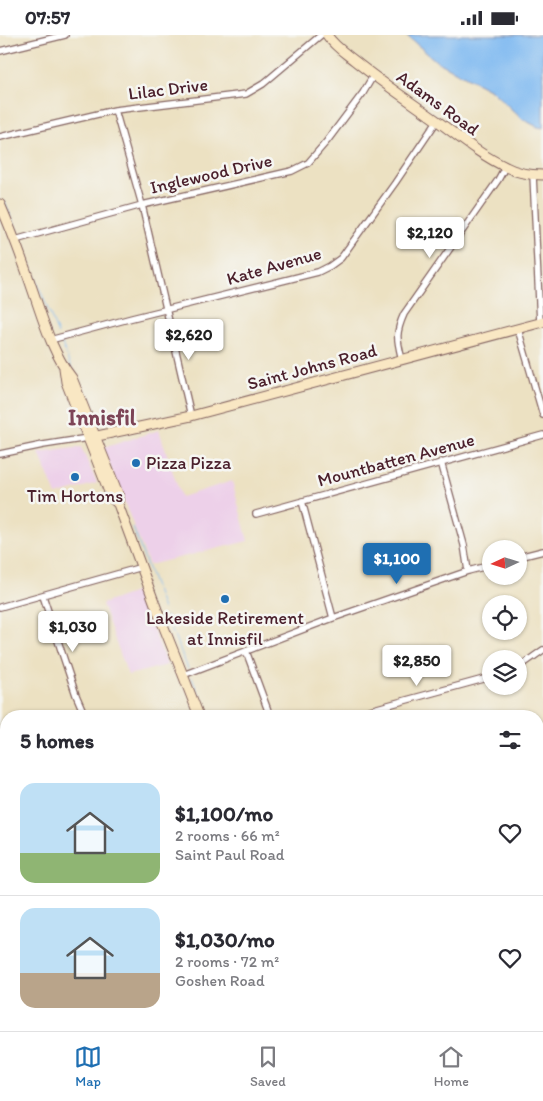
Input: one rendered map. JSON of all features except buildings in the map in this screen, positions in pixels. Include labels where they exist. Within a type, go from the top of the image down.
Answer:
[{"type":"street","points":[[0,51],[40,38],[65,35]]},
{"type":"street","name":"Lilac Drive","points":[[0,137],[115,110],[246,94],[263,84],[321,35]]},
{"type":"street","name":"Adams Road","points":[[326,35],[373,76],[474,149],[516,172],[538,175]]},
{"type":"street","name":"Inglewood Drive","points":[[15,240],[142,205],[292,171],[308,163],[327,141],[363,93],[373,76]]},
{"type":"street","points":[[115,110],[142,205],[191,416]]},
{"type":"street","name":"Kate Avenue","points":[[50,340],[318,272],[330,266],[341,258],[437,121]]},
{"type":"street","points":[[402,360],[398,342],[398,328],[404,314],[498,180],[505,167]]},
{"type":"street","points":[[538,175],[541,322]]},
{"type":"street","points":[[0,204],[15,240],[50,340],[64,368],[72,379],[92,438],[119,496],[118,504],[158,615],[197,710]]},
{"type":"street","name":"Saint Johns Road","points":[[92,438],[191,416],[541,322]]},
{"type":"street","points":[[518,329],[543,415]]},
{"type":"street","name":"Mountbatten Avenue","points":[[256,514],[543,435]]},
{"type":"street","points":[[0,454],[92,438]]},
{"type":"street","points":[[441,463],[464,545],[468,571]]},
{"type":"street","points":[[302,501],[333,618]]},
{"type":"street","points":[[528,555],[543,551]]},
{"type":"street","points":[[0,607],[142,567]]},
{"type":"street","points":[[183,675],[333,618],[482,567]]},
{"type":"street","points":[[43,595],[82,710]]},
{"type":"street","points":[[527,661],[543,650]]},
{"type":"street","points":[[246,651],[268,710]]},
{"type":"street","points":[[370,710],[482,679]]},
{"type":"shaded area","points":[[159,430],[181,497],[232,481],[248,541],[149,565],[103,448]]},
{"type":"shaded area","points":[[81,447],[97,483],[56,495],[39,453]]},
{"type":"shaded area","points":[[138,591],[167,665],[128,675],[102,604]]},
{"type":"water","points":[[406,35],[543,35],[543,128],[522,119],[491,90],[436,61]]},
{"type":"waterway","points":[[4,202],[18,235]]},
{"type":"waterway","points":[[21,243],[58,334]]},
{"type":"waterway","points":[[61,341],[72,371]]},
{"type":"waterway","points":[[133,528],[163,609]]},
{"type":"waterway","points":[[166,616],[188,669]]},
{"type":"waterway","points":[[191,676],[205,710]]},
{"type":"place","name":"Pizza Pizza","points":[[136,463]]},
{"type":"place","name":"Tim Hortons","points":[[75,477]]},
{"type":"place","name":"Lakeside Retirement at Innisfil","points":[[225,599]]},
{"type":"district","name":"Innisfil","points":[[102,417]]}]
